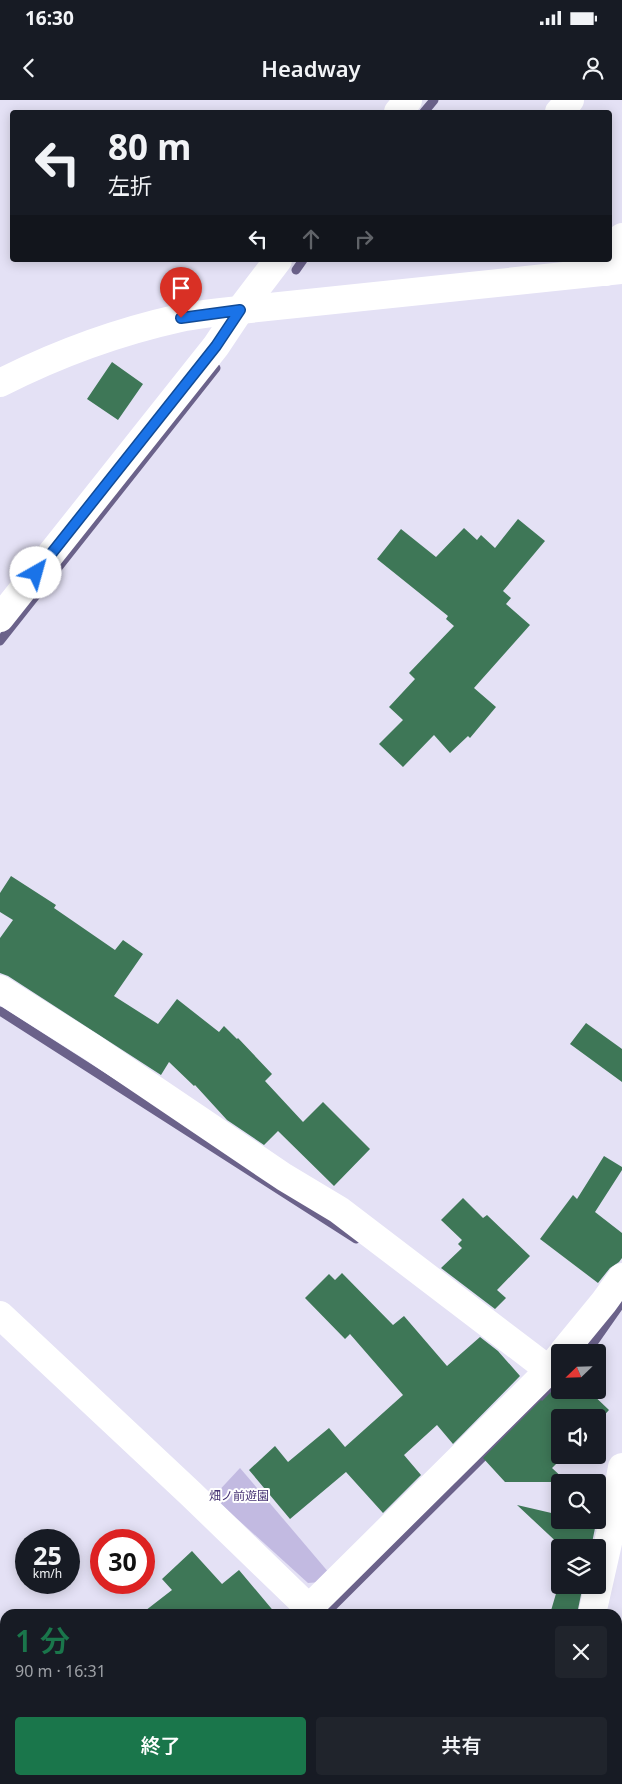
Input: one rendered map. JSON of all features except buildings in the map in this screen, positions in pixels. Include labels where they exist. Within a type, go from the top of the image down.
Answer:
[{"type":"street","points":[[400,110],[408,100]]},
{"type":"street","points":[[561,110],[570,100]]},
{"type":"street","points":[[0,384],[40,363],[84,346],[181,318],[240,310],[614,271],[622,236]]},
{"type":"street","points":[[0,618],[216,346],[240,310],[276,262]]},
{"type":"street","points":[[0,989],[93,1048],[284,1177],[339,1210],[551,1355]]},
{"type":"street","points":[[569,1344],[620,1283]]},
{"type":"street","points":[[0,1315],[191,1494],[306,1609]]},
{"type":"street","points":[[312,1609],[551,1365]]},
{"type":"street","points":[[593,1609],[610,1534],[622,1467]]},
{"type":"green space","name":"畑ノ前遊園","points":[[240,1468],[330,1574],[320,1582],[308,1583],[213,1497]]},
{"type":"waterway","points":[[426,110],[434,100]]},
{"type":"waterway","points":[[296,270],[302,262]]},
{"type":"waterway","points":[[0,641],[216,368]]},
{"type":"waterway","points":[[0,1011],[356,1239]]},
{"type":"waterway","points":[[593,1344],[622,1302]]},
{"type":"waterway","points":[[330,1609],[551,1389]]},
{"type":"route","points":[[36,573],[216,346],[240,310],[181,318]]}]
